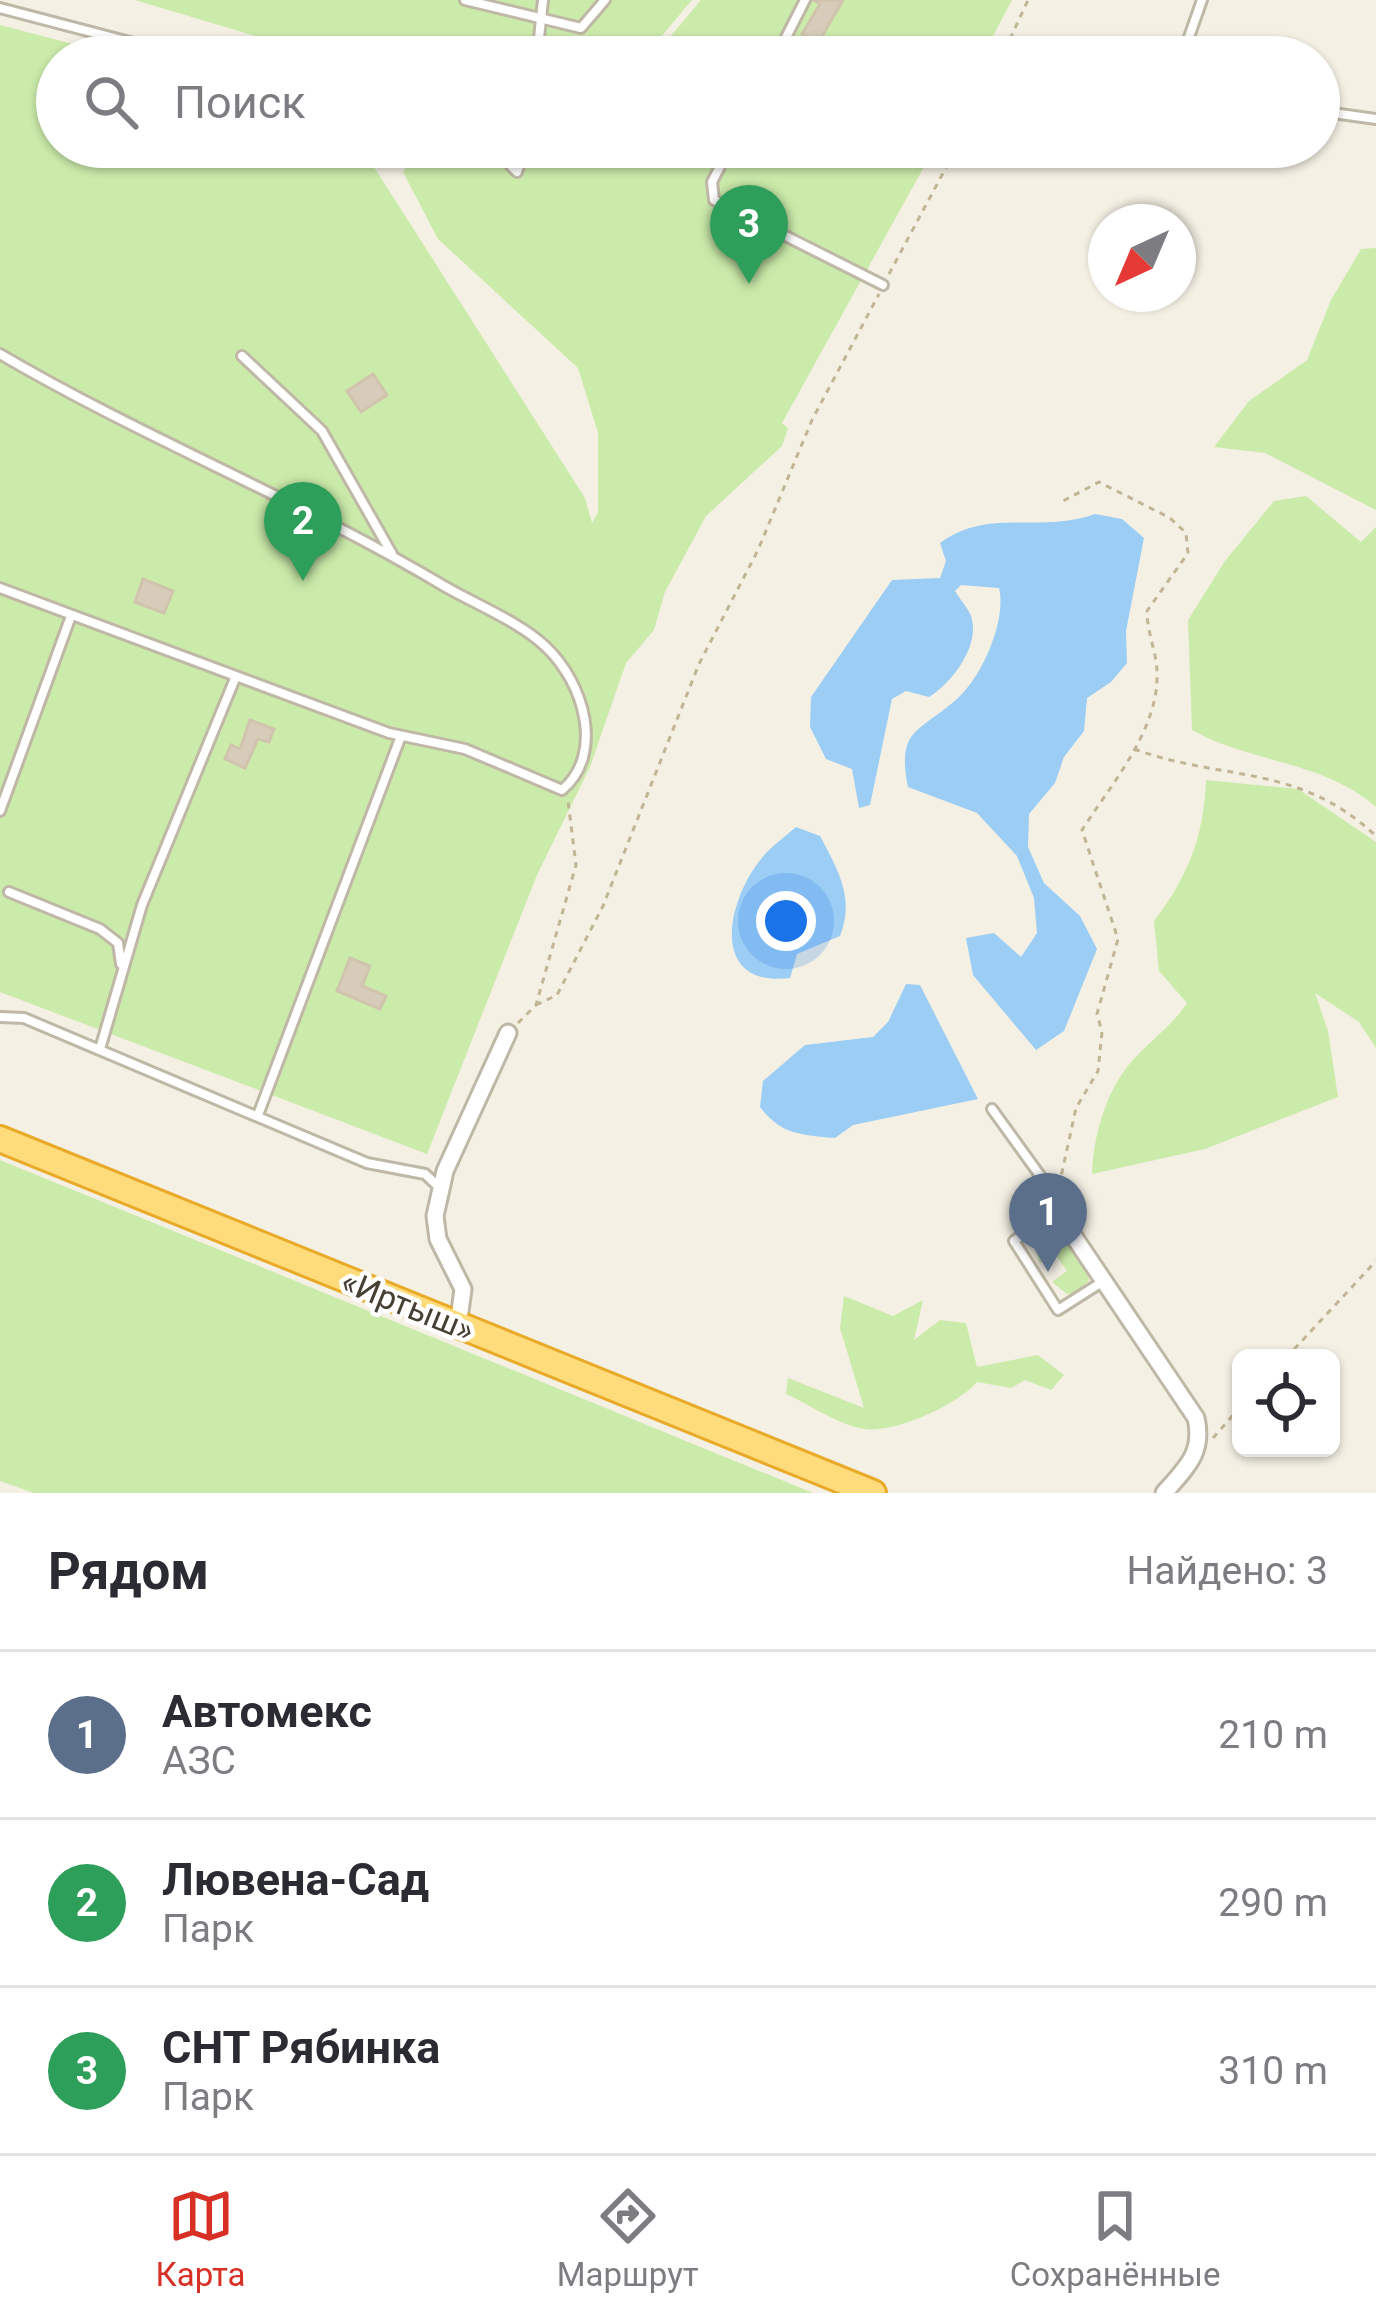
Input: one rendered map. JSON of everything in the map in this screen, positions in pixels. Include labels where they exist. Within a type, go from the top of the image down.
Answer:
[{"type":"highway","name":"«Иртыш»","points":[[0,1139],[870,1493]]},
{"type":"street","points":[[458,1326],[463,1289],[438,1238],[440,1188],[508,1033]]},
{"type":"street","points":[[1058,1213],[1196,1418],[1201,1438],[1196,1457],[1164,1493]]},
{"type":"lane","points":[[465,0],[581,28],[604,0]]},
{"type":"lane","points":[[540,36],[543,0]]},
{"type":"lane","points":[[787,36],[806,0]]},
{"type":"lane","points":[[1189,36],[1202,0]]},
{"type":"lane","points":[[0,8],[107,36]]},
{"type":"lane","points":[[1340,114],[1376,119]]},
{"type":"lane","points":[[719,168],[712,182],[714,200],[884,285]]},
{"type":"lane","points":[[0,355],[110,419],[338,523],[546,646],[580,699],[588,744],[581,774],[562,790],[465,749],[400,736],[0,588]]},
{"type":"lane","points":[[242,356],[322,431],[392,555]]},
{"type":"lane","points":[[0,811],[71,616]]},
{"type":"lane","points":[[100,1049],[122,965],[236,676]]},
{"type":"lane","points":[[258,1115],[400,736]]},
{"type":"lane","points":[[9,892],[100,928],[118,943],[122,965]]},
{"type":"lane","points":[[0,1017],[24,1018],[367,1162],[424,1174],[440,1188]]},
{"type":"lane","points":[[992,1109],[1057,1193],[1058,1213],[1014,1241],[1058,1310],[1102,1282]]},
{"type":"path","points":[[1013,36],[1028,0]]},
{"type":"path","points":[[508,1033],[536,1005],[557,995],[603,906],[699,664],[758,550],[812,420],[946,168]]},
{"type":"path","points":[[1057,1193],[1076,1108],[1098,1071],[1102,1032],[1097,1014],[1118,939],[1082,830],[1134,749],[1157,676],[1147,611],[1188,554],[1186,533],[1170,518],[1099,482],[1063,501]]},
{"type":"path","points":[[1134,749],[1186,766],[1300,785],[1376,836]]},
{"type":"path","points":[[536,1005],[576,866],[569,802],[562,790]]},
{"type":"path","points":[[1294,1349],[1376,1261]]},
{"type":"path","points":[[1196,1457],[1232,1416]]},
{"type":"green space","points":[[135,0],[692,0],[662,36],[255,36]]},
{"type":"green space","points":[[701,0],[1012,0],[993,36],[671,36]]},
{"type":"green space","points":[[0,25],[42,36],[36,36],[36,168],[375,168],[585,498],[592,523],[598,512],[598,433],[578,368],[438,239],[403,172],[406,168],[923,168],[782,423],[788,428],[782,446],[706,516],[665,592],[654,630],[626,663],[590,767],[537,875],[427,1154],[0,992]]},
{"type":"green space","points":[[1376,248],[1376,510],[1265,453],[1214,447],[1249,401],[1307,360],[1331,300],[1361,249]]},
{"type":"green space","points":[[1306,496],[1361,542],[1376,527],[1376,807],[1334,780],[1192,730],[1188,620],[1225,561],[1274,501]]},
{"type":"green space","points":[[1206,780],[1298,789],[1376,842],[1376,1048],[1359,1022],[1315,993],[1328,1031],[1338,1097],[1205,1149],[1092,1174],[1098,1132],[1120,1077],[1187,1003],[1159,971],[1154,921],[1192,855]]},
{"type":"green space","points":[[0,1160],[813,1493],[34,1493],[0,1481]]},
{"type":"green space","points":[[1048,1227],[1061,1230],[1086,1266],[1089,1280],[1080,1292],[1067,1294],[1052,1282],[1067,1271],[1055,1254],[1040,1263],[1033,1242]]},
{"type":"green space","points":[[844,1296],[893,1316],[923,1300],[914,1340],[940,1320],[966,1323],[977,1367],[1038,1355],[1064,1375],[1051,1390],[1025,1380],[1011,1388],[977,1382],[941,1408],[893,1427],[865,1429],[845,1424],[786,1394],[788,1378],[864,1408],[840,1328]]},
{"type":"water","points":[[1095,514],[1122,519],[1144,538],[1126,631],[1127,663],[1111,682],[1087,698],[1084,731],[1064,757],[1055,783],[1029,814],[1028,847],[1044,883],[1080,916],[1097,949],[1064,1031],[1036,1050],[973,975],[966,938],[994,933],[1021,957],[1037,933],[1034,898],[1017,856],[977,813],[908,787],[905,768],[905,753],[914,733],[957,699],[983,663],[996,631],[999,588],[961,585],[955,591],[971,616],[968,651],[947,683],[929,697],[906,691],[892,699],[870,805],[859,808],[852,769],[826,759],[810,727],[811,697],[892,580],[940,578],[946,561],[940,543],[977,526],[1074,520]]},
{"type":"water","points":[[796,827],[820,836],[833,861],[845,897],[844,922],[840,936],[797,954],[790,978],[764,978],[746,970],[736,956],[733,918],[761,859]]},
{"type":"water","points":[[906,984],[920,985],[978,1099],[853,1125],[835,1138],[793,1132],[768,1116],[760,1107],[763,1081],[805,1045],[873,1037],[888,1022]]},
{"type":"building","points":[[813,0],[843,0],[822,36],[806,36],[802,34],[820,4]]},
{"type":"building","points":[[373,374],[387,395],[361,412],[347,391]]},
{"type":"building","points":[[143,579],[173,591],[164,613],[135,602]]},
{"type":"building","points":[[250,720],[274,729],[269,742],[258,739],[245,768],[225,759],[231,745],[240,749]]},
{"type":"building","points":[[350,958],[370,966],[362,986],[386,996],[380,1009],[337,991]]},
{"type":"place","name":"СНТ Рябинка","points":[[749,284]]},
{"type":"place","name":"Лювена-Сад","points":[[303,581]]},
{"type":"place","name":"Автомекс","points":[[1048,1272]]}]
